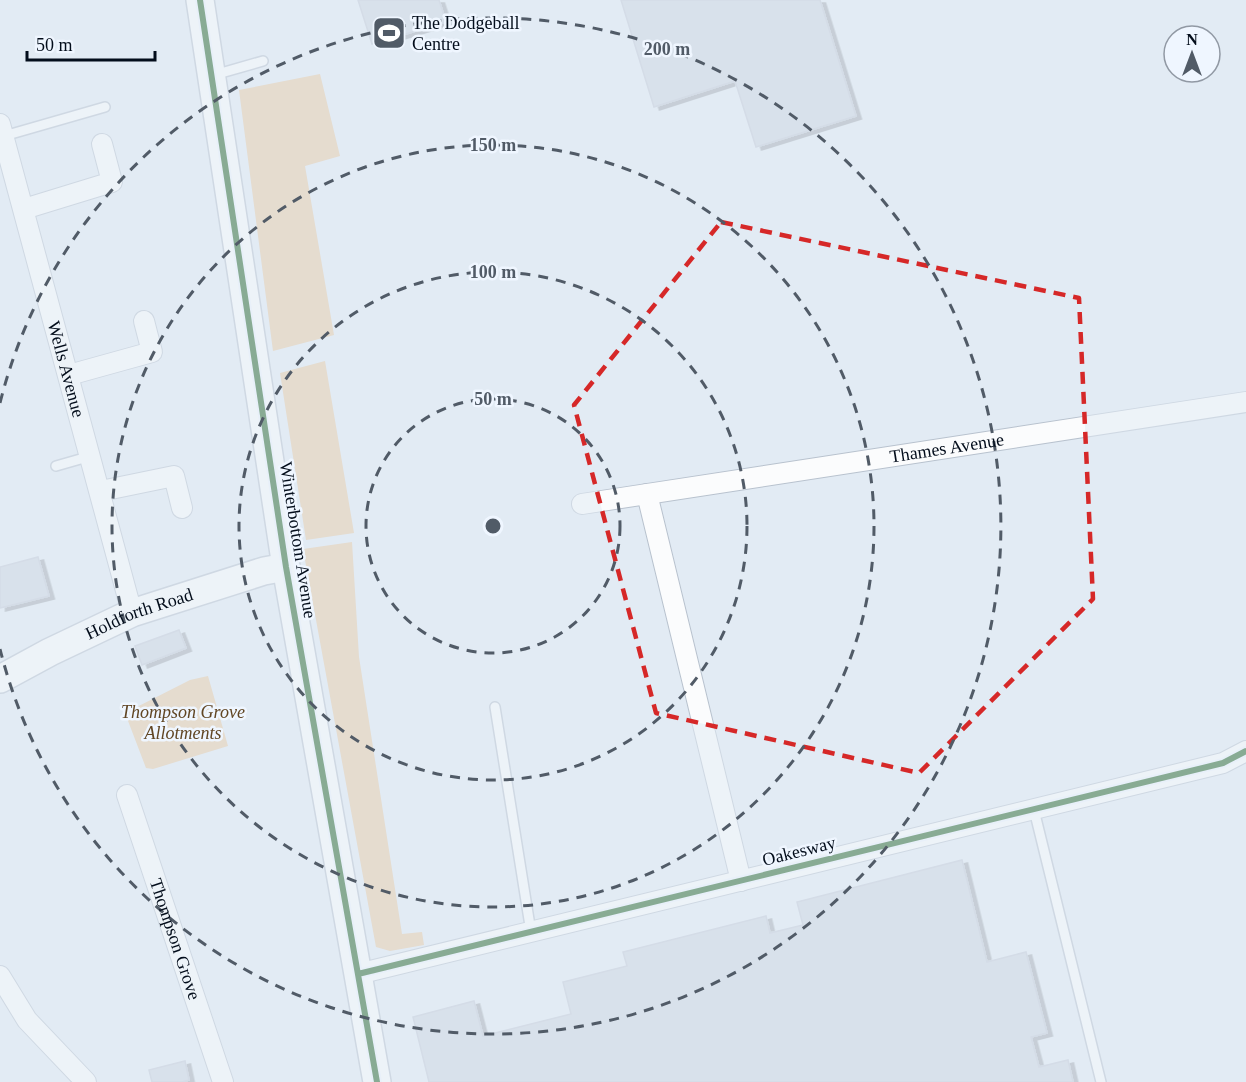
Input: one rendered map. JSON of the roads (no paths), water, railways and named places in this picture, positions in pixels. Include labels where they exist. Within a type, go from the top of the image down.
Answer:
[{"type":"street","name":"Winterbottom Avenue","points":[[200,0],[286,567],[358,974],[372,1081]]},
{"type":"street","name":"Wells Avenue","points":[[2,130],[132,613]]},
{"type":"street","points":[[24,209],[112,182],[102,144]]},
{"type":"street","points":[[69,375],[152,352],[144,321]]},
{"type":"street","name":"Thames Avenue","points":[[582,504],[1246,402]]},
{"type":"street","points":[[101,491],[174,476],[182,508]]},
{"type":"street","points":[[647,494],[741,881]]},
{"type":"street","name":"Holdforth Road","points":[[0,679],[132,613],[264,571],[286,567]]},
{"type":"street","name":"Oakesway","points":[[358,974],[1223,763],[1246,751]]},
{"type":"street","name":"Thompson Grove","points":[[127,795],[223,1082]]},
{"type":"street","points":[[0,976],[27,1020],[86,1082]]},
{"type":"lane","points":[[212,76],[263,61]]},
{"type":"lane","points":[[2,130],[105,107]]},
{"type":"lane","points":[[56,466],[91,456]]},
{"type":"lane","points":[[495,707],[531,932]]},
{"type":"lane","points":[[1034,810],[1101,1082]]},
{"type":"place","name":"The Dodgeball Centre","points":[[389,33]]},
{"type":"park label","name":"Thompson Grove Allotments","points":[[183,722]]}]
